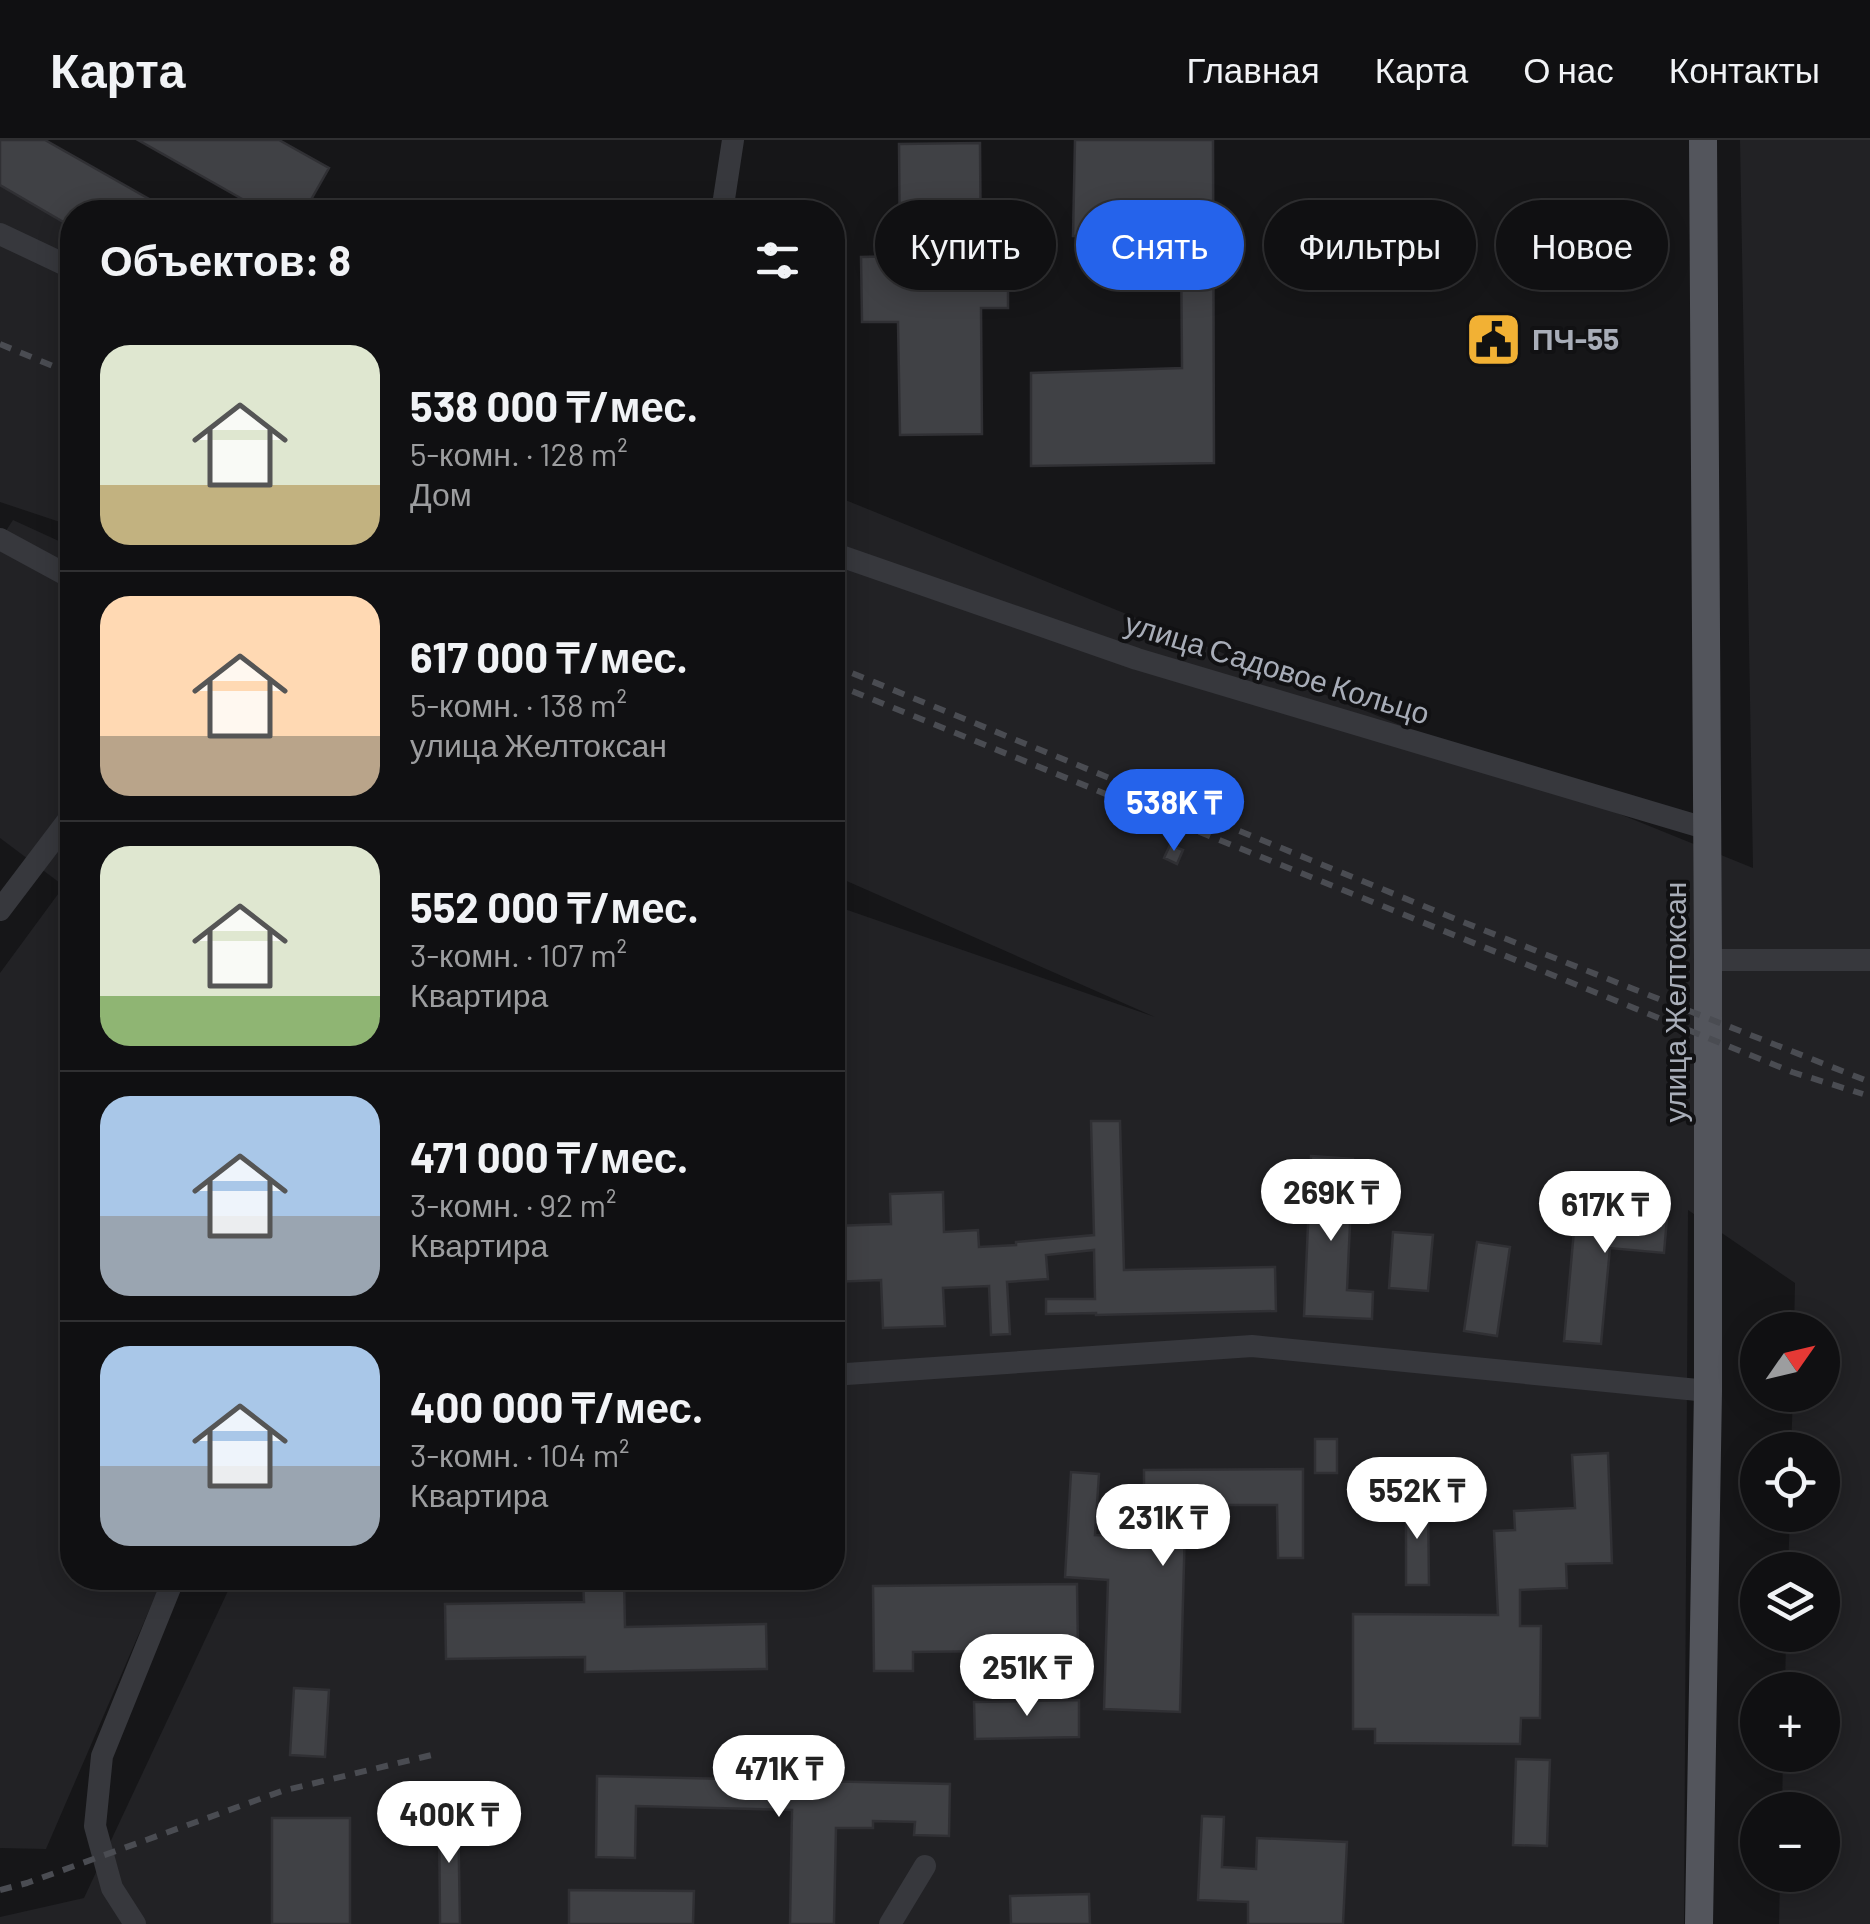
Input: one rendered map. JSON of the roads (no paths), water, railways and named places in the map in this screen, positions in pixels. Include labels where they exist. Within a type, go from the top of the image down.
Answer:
[{"type":"main road","name":"улица Желтоксан","points":[[1699,1924],[1708,1391],[1703,140]]},
{"type":"street","points":[[724,200],[733,140]]},
{"type":"street","points":[[0,234],[60,262]]},
{"type":"street","points":[[0,539],[60,572]]},
{"type":"street","name":"улица Садовое Кольцо","points":[[845,558],[1137,659],[1708,829]]},
{"type":"street","points":[[0,910],[60,831]]},
{"type":"street","points":[[1708,960],[1870,960]]},
{"type":"street","points":[[845,1375],[1252,1346],[1708,1391]]},
{"type":"street","points":[[135,1924],[112,1888],[95,1826],[102,1756],[169,1590]]},
{"type":"street","points":[[890,1924],[925,1866]]},
{"type":"railway","points":[[0,344],[60,369]]},
{"type":"railway","points":[[845,670],[1458,920],[1870,1082]]},
{"type":"railway","points":[[845,688],[1792,1072],[1863,1094]]},
{"type":"railway","points":[[0,1890],[282,1791],[440,1753]]},
{"type":"place","name":"ПЧ-55","points":[[1493,340]]}]
